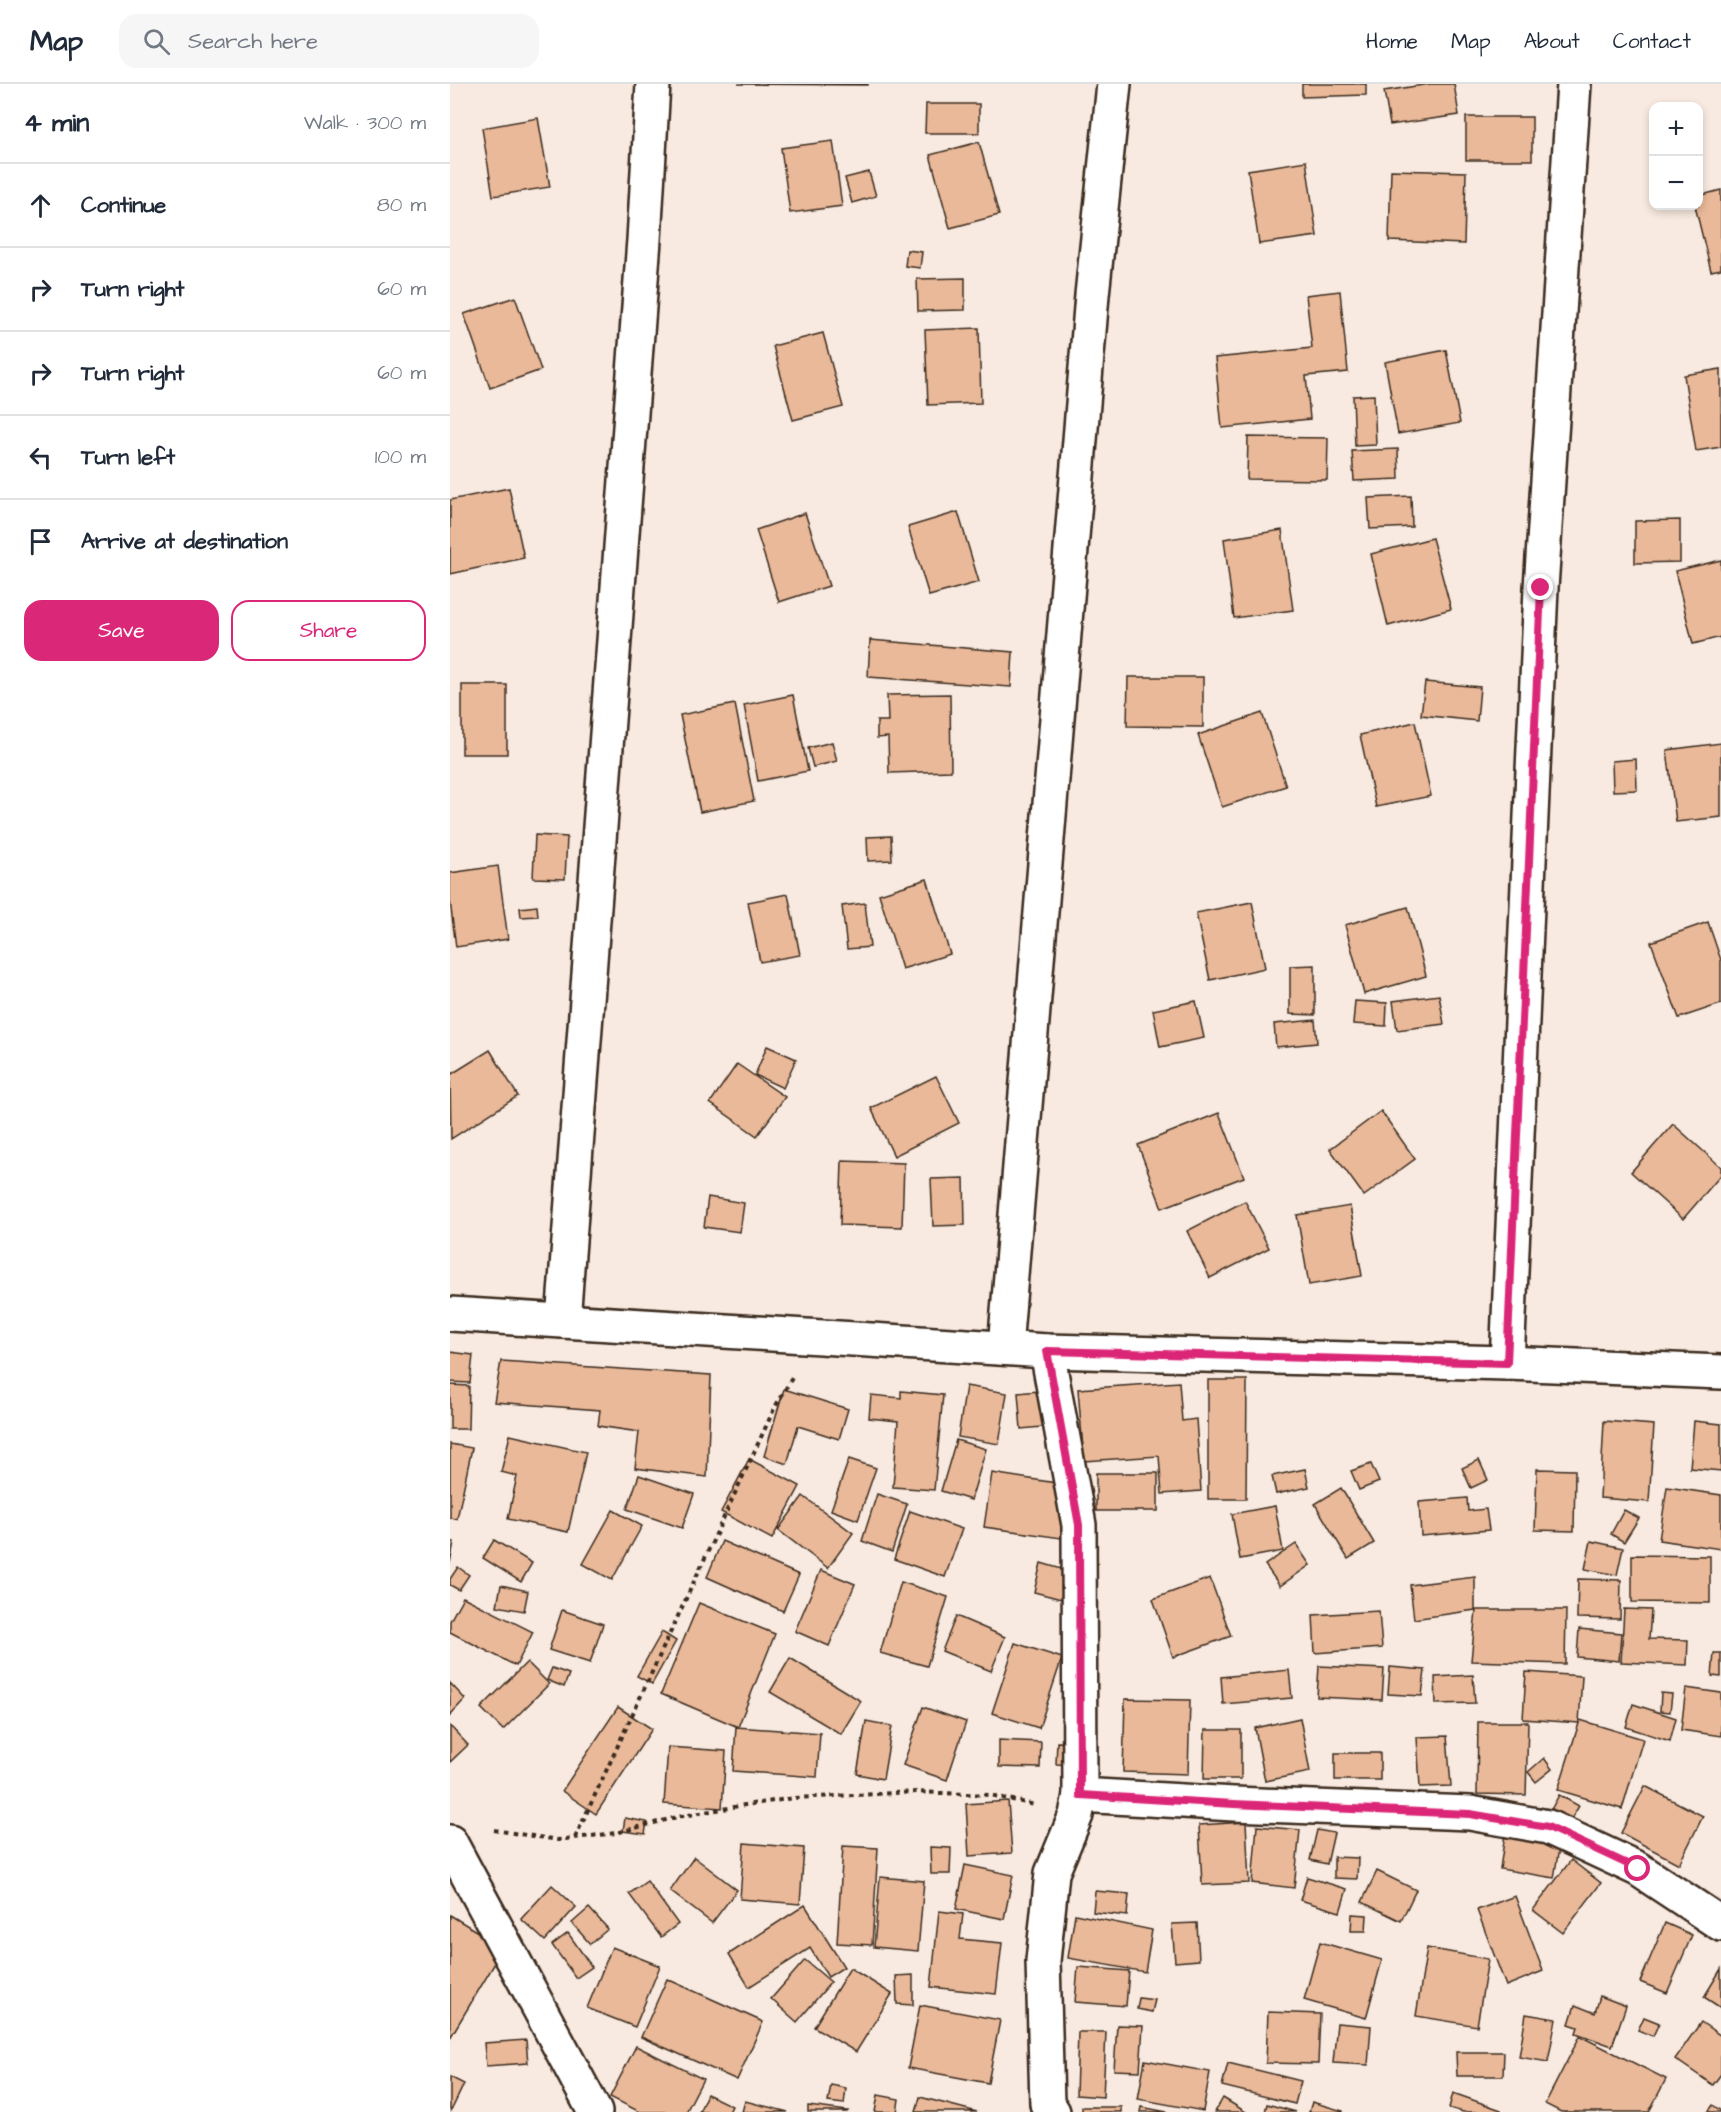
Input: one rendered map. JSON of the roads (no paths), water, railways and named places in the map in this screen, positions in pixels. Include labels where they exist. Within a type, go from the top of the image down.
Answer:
[{"type":"street","points":[[563,1321],[644,240],[653,84]]},
{"type":"street","points":[[1005,1348],[1092,295],[1114,84]]},
{"type":"street","points":[[1507,1363],[1541,588],[1574,84]]},
{"type":"street","points":[[450,1314],[1047,1351],[1507,1363],[1721,1372]]},
{"type":"street","points":[[1047,1351],[1079,1525],[1078,1805],[1052,1873],[1043,1960],[1047,2104],[1053,2112]]},
{"type":"street","points":[[1078,1805],[1234,1804],[1470,1814],[1548,1827],[1638,1869],[1721,1924]]},
{"type":"street","points":[[450,1842],[595,2112]]}]
